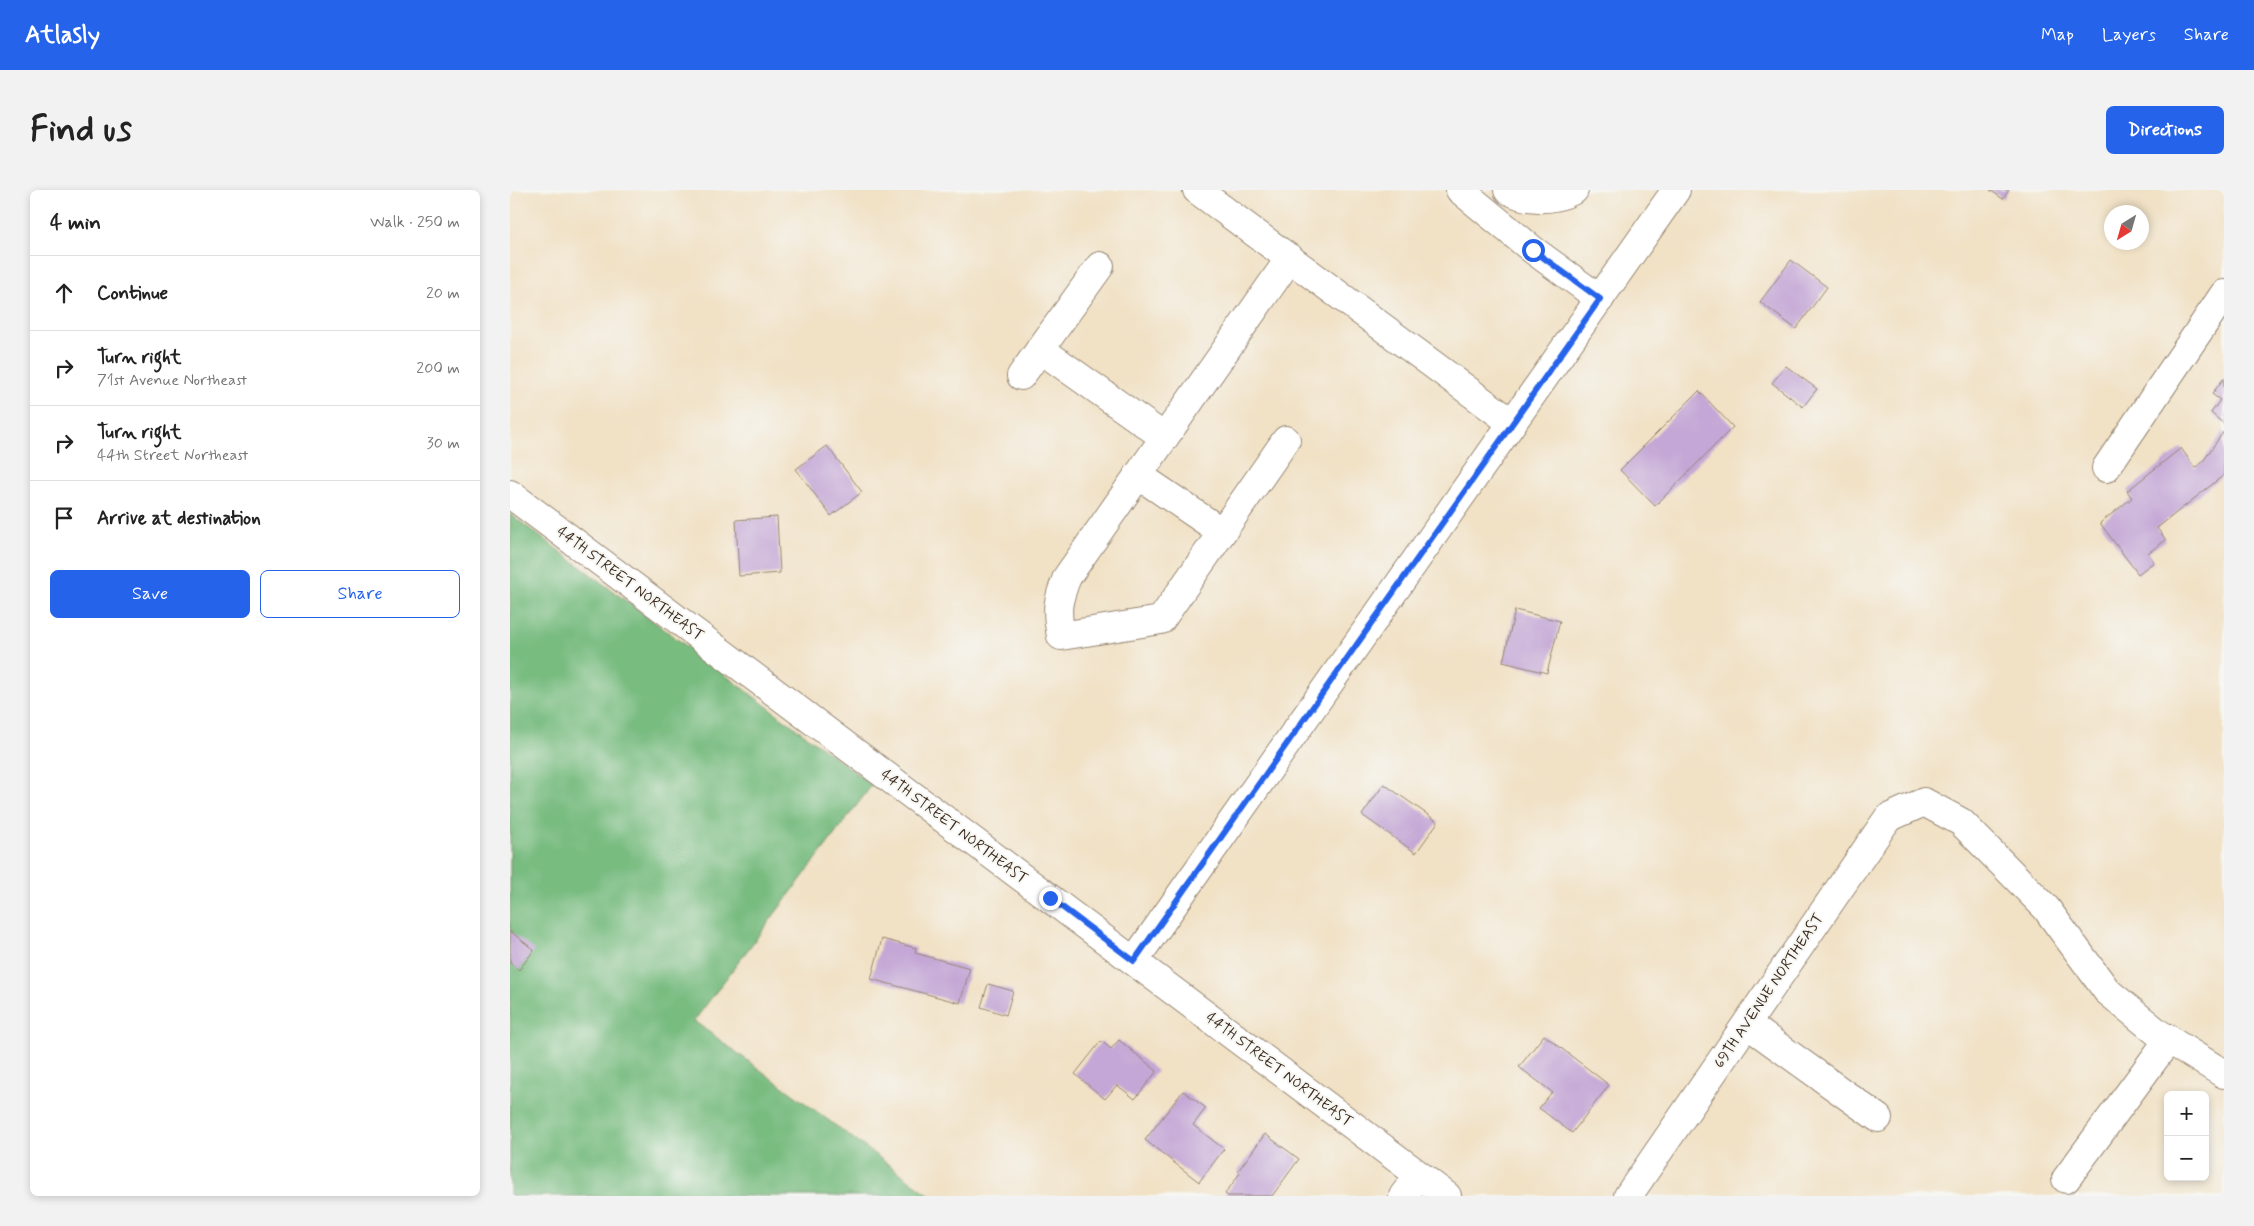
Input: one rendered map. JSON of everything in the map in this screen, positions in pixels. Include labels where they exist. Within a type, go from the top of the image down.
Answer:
[{"type":"street","points":[[1198,190],[1512,424]]},
{"type":"street","points":[[1460,190],[1533,250],[1600,299]]},
{"type":"street","points":[[1508,190],[1519,196],[1541,199],[1563,195],[1574,190]]},
{"type":"street","points":[[1134,961],[1676,190]]},
{"type":"street","points":[[1286,440],[1161,620],[1061,636],[1056,612],[1060,594],[1068,577],[1290,258]]},
{"type":"street","points":[[1021,376],[1100,266]]},
{"type":"street","points":[[2106,468],[2224,294]]},
{"type":"street","points":[[1040,349],[1164,437]]},
{"type":"street","points":[[1138,475],[1222,532]]},
{"type":"street","name":"44TH STREET NORTHEAST","points":[[510,494],[1134,961],[1411,1186],[1447,1196]]},
{"type":"street","name":"69TH AVENUE NORTHEAST","points":[[1628,1196],[1888,818],[1924,802],[1961,822],[2046,908],[2107,991],[2169,1039]]},
{"type":"street","points":[[1747,1024],[1878,1118]]},
{"type":"street","points":[[2066,1179],[2169,1039],[2224,1074]]},
{"type":"green space","points":[[510,514],[872,785],[694,1021],[931,1196],[510,1196]]},
{"type":"building","points":[[1990,190],[2009,190],[2003,199]]},
{"type":"building","points":[[1791,260],[1827,287],[1796,329],[1760,302]]},
{"type":"building","points":[[1786,366],[1817,389],[1803,407],[1772,383]]},
{"type":"building","points":[[2224,378],[2224,424],[2211,413],[2220,400],[2212,394]]},
{"type":"building","points":[[1699,391],[1733,427],[1655,506],[1620,470]]},
{"type":"building","points":[[2224,431],[2224,475],[2157,528],[2166,540],[2148,553],[2154,562],[2138,574],[2100,523],[2132,498],[2127,491],[2181,448],[2195,468],[2204,460]]},
{"type":"building","points":[[827,446],[862,492],[831,516],[796,469]]},
{"type":"building","points":[[777,517],[780,573],[739,576],[736,520]]},
{"type":"building","points":[[1515,610],[1560,621],[1547,673],[1503,662]]},
{"type":"building","points":[[1384,784],[1438,822],[1416,853],[1362,815]]},
{"type":"building","points":[[510,931],[534,950],[519,970],[510,963]]},
{"type":"building","points":[[882,939],[916,948],[915,953],[970,968],[960,1003],[871,979]]},
{"type":"building","points":[[988,984],[1013,991],[1006,1015],[981,1007]]},
{"type":"building","points":[[1544,1035],[1609,1085],[1572,1133],[1539,1108],[1552,1092],[1519,1067]]},
{"type":"building","points":[[1119,1040],[1157,1071],[1135,1099],[1117,1085],[1105,1099],[1075,1074],[1101,1041],[1111,1049]]},
{"type":"building","points":[[1183,1091],[1206,1108],[1193,1125],[1224,1149],[1199,1182],[1145,1140]]},
{"type":"building","points":[[1265,1134],[1299,1159],[1272,1196],[1228,1196],[1225,1194],[1240,1173],[1238,1171]]},
{"type":"route","points":[[1050,898],[1134,961],[1600,299],[1533,250]]}]
